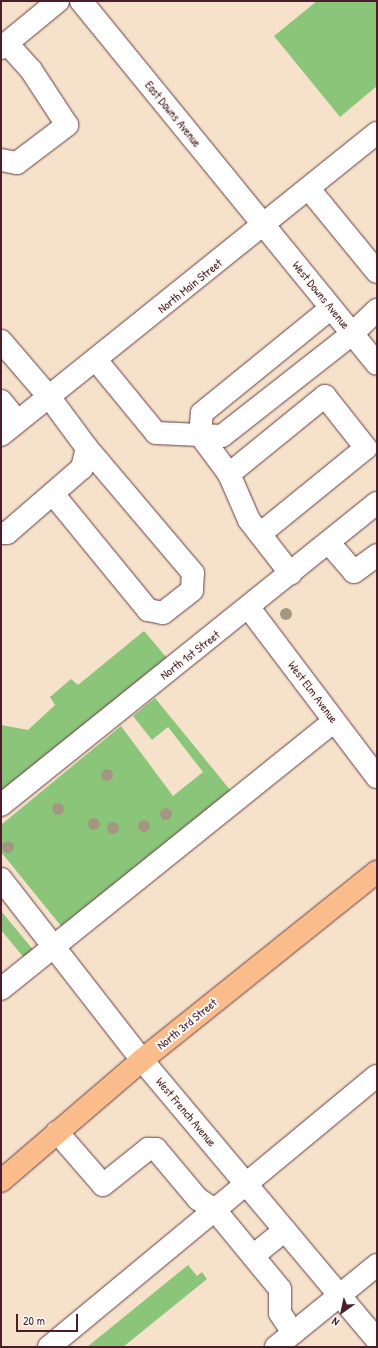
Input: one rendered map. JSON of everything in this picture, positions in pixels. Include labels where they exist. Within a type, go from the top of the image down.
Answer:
[{"type":"main road","name":"North 3rd Street","points":[[1,1181],[142,1060],[377,872]]},
{"type":"street","points":[[1,160],[17,163],[67,125],[31,70],[4,45],[58,1]]},
{"type":"street","name":"East Downs Avenue","points":[[81,1],[265,226]]},
{"type":"street","name":"North Main Street","points":[[9,428],[50,398],[265,226],[377,133]]},
{"type":"street","points":[[309,189],[377,272]]},
{"type":"street","name":"West Downs Avenue","points":[[265,226],[377,364]]},
{"type":"street","points":[[291,574],[249,520],[229,474],[200,435],[202,413],[341,320],[377,310]]},
{"type":"street","points":[[96,360],[156,433],[222,436],[341,320]]},
{"type":"street","points":[[1,341],[50,398],[86,448],[193,573],[192,590],[163,613],[148,610],[53,494]]},
{"type":"street","points":[[229,474],[325,396],[366,448],[260,534]]},
{"type":"street","points":[[1,401],[9,428]]},
{"type":"street","points":[[1,533],[7,533],[82,468],[86,448]]},
{"type":"street","name":"North 1st Street","points":[[1,805],[249,608],[377,503]]},
{"type":"street","points":[[328,543],[354,572],[377,554]]},
{"type":"street","name":"West Elm Avenue","points":[[249,608],[377,777]]},
{"type":"street","points":[[1,988],[334,721]]},
{"type":"street","name":"West French Avenue","points":[[1,879],[54,945],[142,1060],[377,1340]]},
{"type":"street","points":[[49,1347],[377,1076]]},
{"type":"street","points":[[57,1132],[103,1185],[148,1149],[156,1149],[198,1199],[215,1210],[280,1289],[280,1313],[294,1333]]},
{"type":"street","points":[[253,1256],[285,1230]]},
{"type":"street","points":[[276,1347],[377,1265]]},
{"type":"green space","points":[[317,1],[377,1],[377,86],[340,117],[274,36]]},
{"type":"green space","points":[[144,631],[167,658],[1,792],[1,725],[28,730],[55,705],[50,697],[71,679],[78,685]]},
{"type":"green space","points":[[155,698],[231,791],[61,926],[1,852],[1,825],[121,726],[173,796],[203,772],[168,727],[152,740],[133,716]]},
{"type":"green space","points":[[1,911],[35,952],[25,959],[1,930]]},
{"type":"green space","points":[[188,1265],[197,1276],[202,1272],[207,1279],[123,1347],[87,1347]]}]
